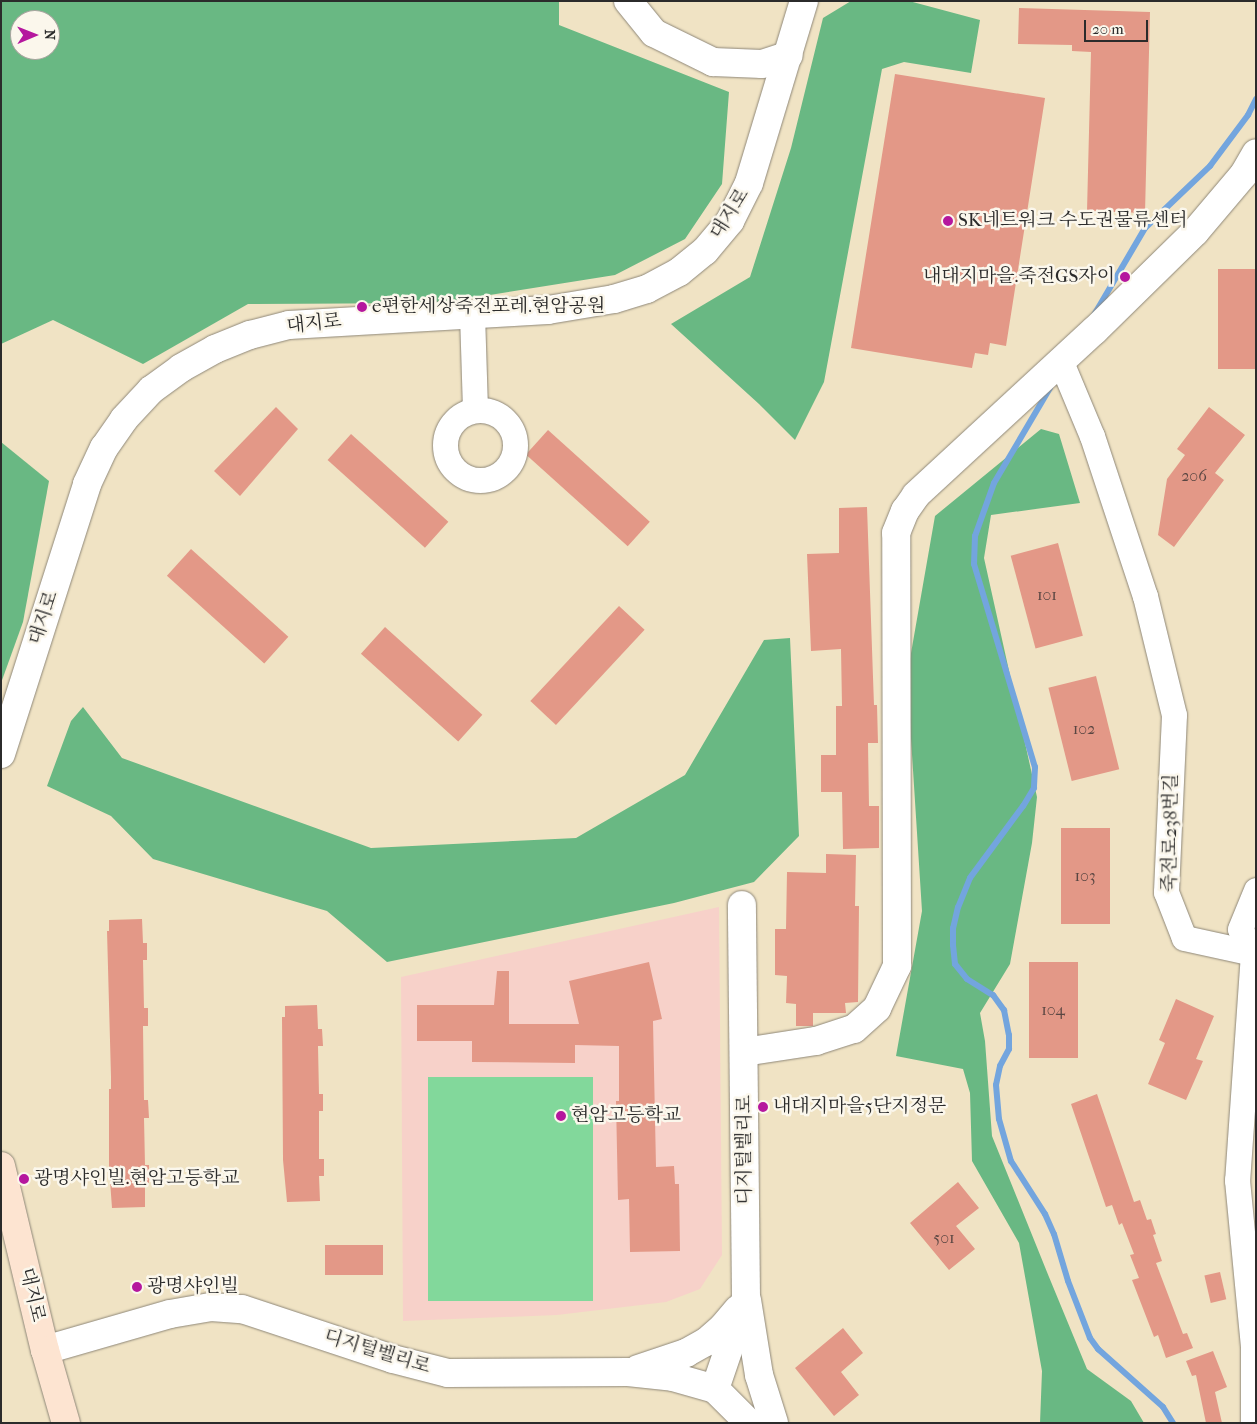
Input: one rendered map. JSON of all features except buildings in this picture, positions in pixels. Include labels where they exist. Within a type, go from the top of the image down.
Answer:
[{"type":"main road","name":"대지로","points":[[1,1166],[45,1350],[66,1423]]},
{"type":"street","points":[[628,1],[654,33],[713,62],[762,64],[789,55]]},
{"type":"street","name":"대지로","points":[[1,754],[87,484],[104,448],[124,418],[151,390],[181,368],[215,349],[250,335],[289,325],[548,310],[614,299],[647,289],[678,272],[705,252],[730,221],[749,183],[803,6]]},
{"type":"street","points":[[744,1052],[816,1041],[854,1029],[877,1008],[897,966],[896,533],[905,511],[916,495],[1064,369],[1094,331],[1195,232],[1244,174],[1256,153]]},
{"type":"street","points":[[472,314],[475,410]]},
{"type":"street","name":"죽전로238번길","points":[[1064,369],[1092,436],[1145,596],[1174,715],[1166,892],[1184,938],[1253,953]]},
{"type":"street","points":[[475,410],[486,410],[506,421],[523,440],[515,451],[512,461],[497,476],[487,480],[476,481],[456,472],[449,463],[445,452],[444,441],[448,430],[459,417],[475,410]]},
{"type":"street","points":[[1253,1423],[1253,1346],[1237,1180],[1253,953],[1240,929],[1256,890]]},
{"type":"street","name":"디지털벨리로","points":[[715,1389],[746,1298],[742,905]]},
{"type":"street","points":[[628,1372],[662,1362],[706,1342],[723,1327],[746,1298]]},
{"type":"street","points":[[746,1298],[759,1375],[774,1423]]},
{"type":"street","name":"디지털벨리로","points":[[45,1350],[170,1314],[211,1307],[242,1309],[393,1359],[448,1373],[628,1372],[673,1377],[715,1389],[749,1423]]},
{"type":"shaded area","name":"현암고등학교","points":[[719,907],[722,1255],[700,1289],[666,1302],[557,1315],[403,1321],[401,977]]},
{"type":"green space","points":[[1,1],[559,1],[559,25],[729,92],[722,184],[685,239],[615,275],[440,303],[248,304],[143,364],[53,320],[1,344]]},
{"type":"green space","points":[[851,1],[909,1],[980,20],[971,73],[904,62],[882,69],[824,382],[795,440],[759,404],[671,324],[750,277],[791,148],[823,18]]},
{"type":"green space","points":[[1041,429],[1059,434],[1080,503],[991,515],[984,558],[1037,797],[1032,843],[1010,964],[980,1013],[985,1041],[992,1136],[1087,1369],[1131,1401],[1144,1423],[1040,1423],[1042,1371],[1019,1243],[972,1161],[970,1093],[963,1069],[896,1056],[922,911],[907,676],[935,516]]},
{"type":"green space","points":[[1,442],[49,481],[23,622],[1,683]]},
{"type":"green space","points":[[790,638],[799,836],[754,882],[674,903],[387,962],[327,911],[153,859],[111,816],[47,786],[71,721],[83,707],[122,758],[371,848],[576,838],[685,775],[764,640]]},
{"type":"green space","points":[[428,1077],[593,1077],[593,1301],[428,1301]]},
{"type":"waterway","points":[[1094,315],[1145,228],[1210,166],[1248,115],[1256,99]]},
{"type":"waterway","points":[[1050,388],[994,483],[975,536],[974,564],[1035,767],[1034,788],[970,878],[958,907],[953,928],[955,964],[967,979],[993,995],[1004,1010],[1009,1035],[1009,1049],[1000,1066],[996,1085],[999,1119],[1011,1161],[1045,1214],[1054,1234],[1068,1281],[1090,1338],[1098,1349],[1163,1407],[1173,1423]]},
{"type":"place","name":"SK네트워크 수도권물류센터","points":[[948,221]]},
{"type":"place","name":"내대지마을.죽전GS자이","points":[[1125,277]]},
{"type":"place","name":"e편한세상죽전포레.현암공원","points":[[362,307]]},
{"type":"place","name":"내대지마을5단지정문","points":[[763,1107]]},
{"type":"place","name":"현암고등학교","points":[[561,1116]]},
{"type":"place","name":"광명샤인빌.현암고등학교","points":[[24,1179]]},
{"type":"place","name":"광명샤인빌","points":[[137,1287]]}]
